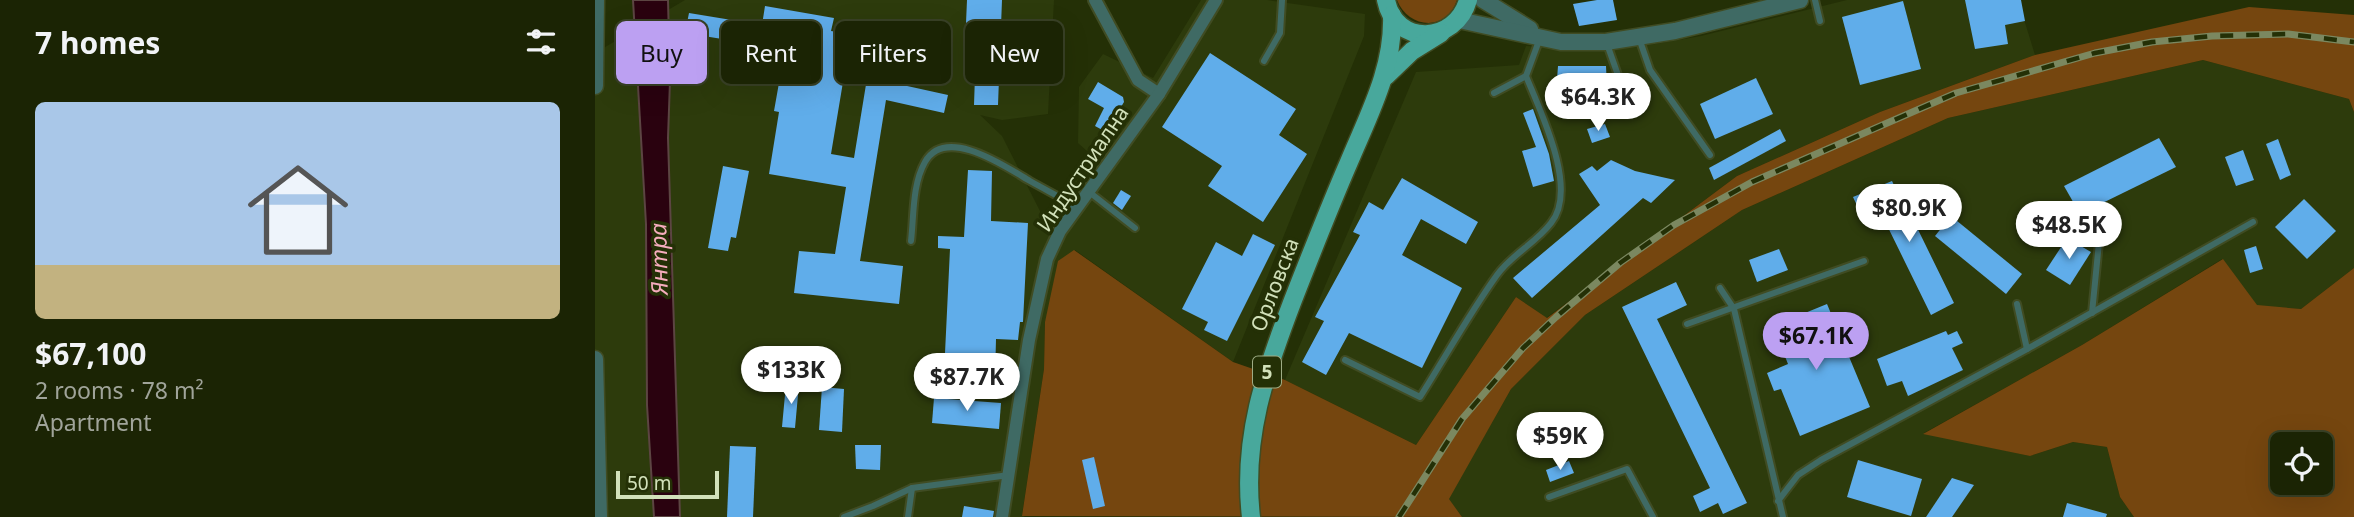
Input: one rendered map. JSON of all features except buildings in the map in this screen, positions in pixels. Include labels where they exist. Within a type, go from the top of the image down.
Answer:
[{"type":"main road","points":[[1454,24],[1468,0]]},
{"type":"main road","name":"5","points":[[1386,5],[1400,25],[1412,32],[1437,33],[1454,24]]},
{"type":"main road","name":"Орловска","points":[[1251,517],[1250,455],[1260,394],[1318,234],[1384,78],[1392,45],[1386,5]]},
{"type":"main road","name":"Орловска","points":[[1384,78],[1412,51],[1454,24]]},
{"type":"street","points":[[595,84],[596,0]]},
{"type":"street","name":"Индустриална","points":[[1095,0],[1138,80],[1159,94]]},
{"type":"street","name":"Индустриална","points":[[1002,517],[1029,340],[1047,259],[1060,231],[1159,94],[1216,0]]},
{"type":"street","points":[[1483,0],[1541,36]]},
{"type":"street","points":[[1454,24],[1561,41],[1607,42],[1639,38],[1800,0]]},
{"type":"street","points":[[595,359],[599,517]]},
{"type":"lane","points":[[1264,61],[1280,33],[1282,0]]},
{"type":"lane","points":[[1815,0],[1820,21]]},
{"type":"lane","points":[[1494,93],[1526,76],[1541,36]]},
{"type":"lane","points":[[1639,38],[1650,70],[1710,155]]},
{"type":"lane","points":[[1607,42],[1619,78]]},
{"type":"lane","points":[[1345,360],[1420,397],[1499,272],[1553,221],[1559,207],[1557,154],[1526,76]]},
{"type":"lane","points":[[911,241],[917,180],[926,159],[940,149],[963,148],[985,154],[1077,207]]},
{"type":"lane","points":[[1088,191],[1135,228]]},
{"type":"lane","points":[[2092,313],[2102,212]]},
{"type":"lane","points":[[1778,501],[1798,475],[1821,460],[2027,349],[2253,222]]},
{"type":"lane","points":[[1687,324],[1864,261]]},
{"type":"lane","points":[[1720,288],[1734,309],[1783,517]]},
{"type":"lane","points":[[2017,304],[2027,349]]},
{"type":"lane","points":[[1549,497],[1627,468],[1653,517]]},
{"type":"lane","points":[[844,517],[912,488],[1009,475]]},
{"type":"lane","points":[[908,517],[912,488]]},
{"type":"shaded area","points":[[685,0],[1054,0],[1053,21],[965,21],[965,84],[1050,84],[1048,114],[1002,120],[980,115],[1002,136],[1042,215],[1096,159],[1078,143],[1079,87],[1103,54],[1153,78],[1201,0],[1267,0],[1365,14],[1364,36],[1233,362],[1075,250],[1045,322],[1044,369],[1022,515],[1025,517],[595,517],[595,53],[616,41],[616,84],[707,84],[707,21],[649,21]]},
{"type":"shaded area","points":[[1397,0],[1457,0],[1445,18],[1427,23],[1410,17],[1402,10]]},
{"type":"shaded area","points":[[1847,0],[2018,0],[2035,55],[1880,112],[1737,176],[1546,318],[1516,297],[1416,445],[1285,380],[1416,72],[1519,65],[1526,46],[1595,49],[1655,44],[1701,36]]},
{"type":"shaded area","points":[[2249,7],[2354,15],[2354,112],[2349,99],[2203,60],[1948,118],[1742,210],[1585,315],[1511,389],[1449,499],[1462,517],[1022,516],[1044,369],[1045,322],[1058,261],[1074,250],[1233,362],[1285,380],[1416,445],[1516,297],[1547,318],[1737,176],[1880,112],[2035,55]]},
{"type":"shaded area","points":[[2203,60],[2349,99],[2354,112],[2354,268],[2301,309],[2257,306],[2222,259],[2082,345],[1924,433],[2030,456],[2073,442],[2107,447],[2120,497],[2134,517],[1462,517],[1448,499],[1511,389],[1585,315],[1742,210],[1948,118]]},
{"type":"shaded area","points":[[2223,259],[2257,305],[2301,309],[2354,268],[2354,517],[2134,517],[2120,497],[2107,447],[2073,442],[2030,456],[1923,434],[2082,345]]},
{"type":"water","points":[[633,0],[668,0],[669,21],[634,21]]},
{"type":"water","name":"Янтра","points":[[638,84],[670,84],[668,138],[680,517],[654,517],[647,405],[646,224]]},
{"type":"railway","points":[[1399,517],[1462,419],[1523,348],[1620,263],[1674,225],[1752,182],[1956,93],[2095,53],[2152,42],[2212,36],[2288,34],[2354,42]]}]
